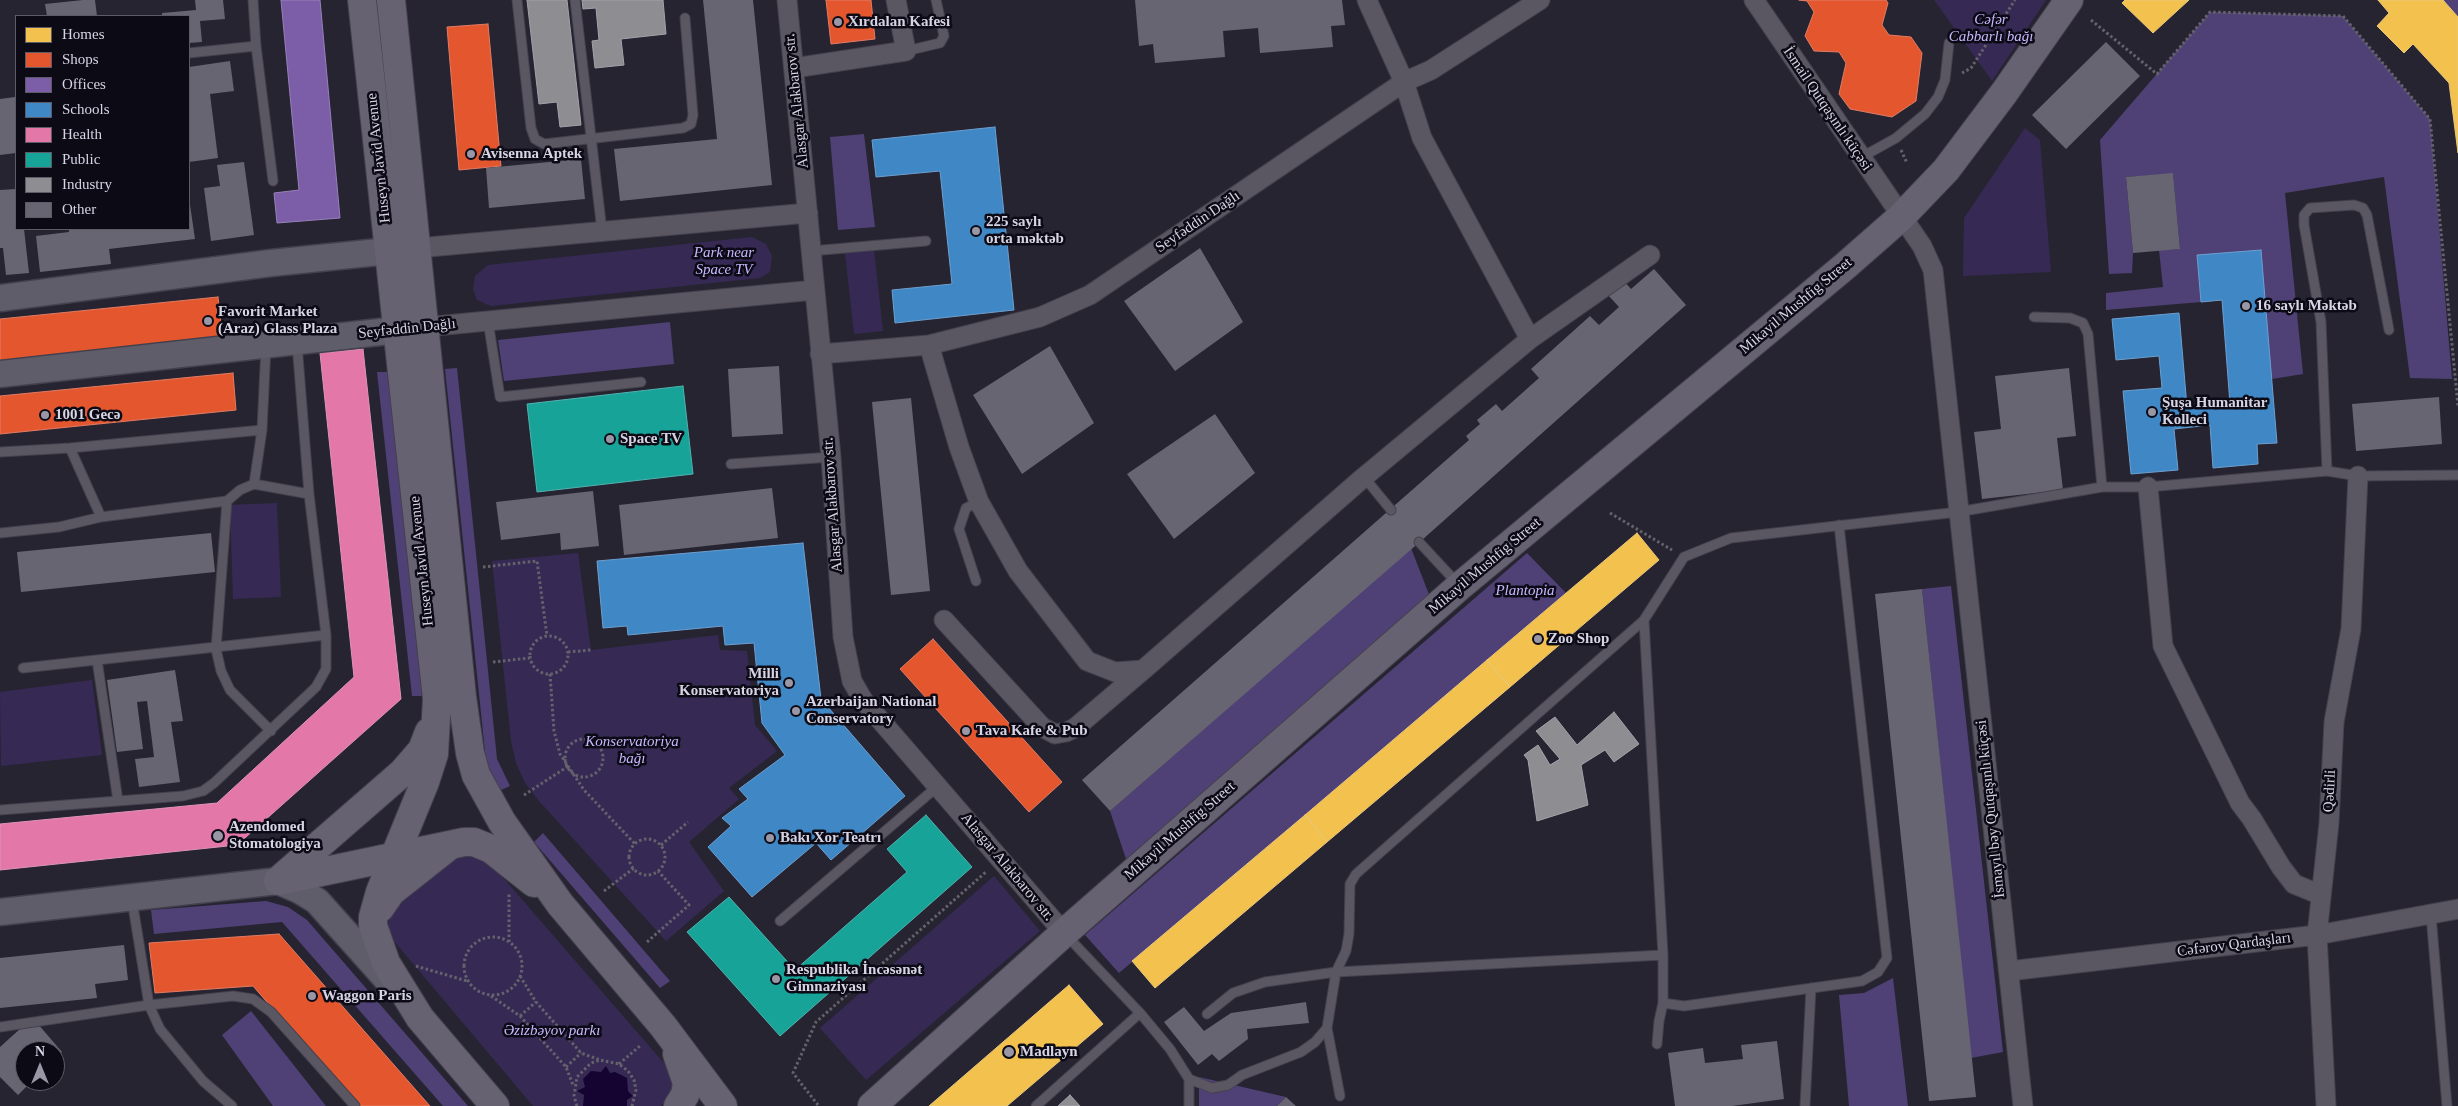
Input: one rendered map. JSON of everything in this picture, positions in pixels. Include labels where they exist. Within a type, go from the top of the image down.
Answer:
[{"type":"main road","name":"Huseyn Javid Avenue","points":[[362,0],[398,330],[450,698]]},
{"type":"main road","name":"Huseyn Javid Avenue","points":[[391,0],[426,327],[450,698],[434,754],[375,906],[373,917],[376,938],[396,983],[420,1018],[475,1081]]},
{"type":"main road","name":"Mikayil Mushfig Street","points":[[872,1106],[1064,933],[1460,586],[1844,267],[1901,217],[1952,162],[2069,0]]},
{"type":"main road","points":[[278,881],[413,762],[450,698]]},
{"type":"main road","points":[[450,698],[470,752],[476,775],[488,799],[560,904],[663,1026],[723,1106]]},
{"type":"main road","points":[[278,881],[395,855],[456,843],[474,842],[491,849],[560,904]]},
{"type":"main road","points":[[376,938],[379,913],[386,897],[456,843]]},
{"type":"main road","points":[[663,1026],[681,1064],[687,1083],[685,1096],[678,1106]]},
{"type":"main road","points":[[692,1064],[713,1106]]},
{"type":"main road","points":[[475,1081],[494,1106]]},
{"type":"main road","points":[[475,1081],[501,1106]]},
{"type":"street","name":"Alasgar Alakbarov str.","points":[[787,0],[831,457],[843,637],[852,681],[863,700],[1064,933]]},
{"type":"street","points":[[794,68],[906,51],[896,0]]},
{"type":"street","points":[[1367,0],[1404,82],[1422,138],[1530,339]]},
{"type":"street","name":"Seyfəddin Dağlı","points":[[820,354],[929,345],[1040,317],[1090,295],[1404,82],[1431,70],[1540,0]]},
{"type":"street","name":"İsmail Qutqaşınlı küçəsi","points":[[1754,0],[1928,258],[1935,283],[1958,512]]},
{"type":"street","points":[[0,298],[271,263],[808,213]]},
{"type":"street","points":[[944,620],[1042,727],[1055,734],[1075,728],[1364,477],[1530,339],[1650,255]]},
{"type":"street","name":"Seyfəddin Dağlı","points":[[0,374],[426,327],[815,290]]},
{"type":"street","points":[[929,345],[959,447],[979,502],[1018,571],[1087,661],[1115,672],[1143,670]]},
{"type":"street","name":"Qədirli","points":[[2326,1106],[2317,935],[2329,823],[2334,722],[2351,629],[2358,476]]},
{"type":"street","points":[[2148,486],[2163,646],[2240,803],[2294,884],[2321,894]]},
{"type":"street","name":"İsmayıl bəy Qutqaşınlı küçəsi","points":[[1958,512],[2023,1106]]},
{"type":"street","points":[[0,912],[278,881],[299,890],[317,901],[420,1018]]},
{"type":"street","name":"Cəfərov Qardaşları","points":[[2008,971],[2317,935],[2458,909]]},
{"type":"lane","points":[[253,0],[256,46],[273,181]]},
{"type":"lane","points":[[517,0],[531,128],[534,139],[544,144],[683,128],[691,124],[693,115],[685,18]]},
{"type":"lane","points":[[575,0],[602,231]]},
{"type":"lane","points":[[906,51],[940,43],[944,36],[936,0]]},
{"type":"lane","points":[[1860,158],[1912,127],[1938,96],[1945,80],[1949,43]]},
{"type":"lane","points":[[190,53],[256,46]]},
{"type":"lane","points":[[2328,472],[2321,322],[2304,225],[2304,215],[2310,208],[2354,205],[2363,208],[2367,215],[2389,330]]},
{"type":"lane","points":[[811,252],[926,241]]},
{"type":"lane","points":[[2034,317],[2070,318],[2083,323],[2088,334],[2102,486]]},
{"type":"lane","points":[[488,321],[500,397],[641,382]]},
{"type":"lane","points":[[0,810],[183,796],[203,791],[214,784],[316,687],[326,669],[326,635],[309,494],[297,342]]},
{"type":"lane","points":[[254,484],[262,430],[266,346]]},
{"type":"lane","points":[[0,452],[70,448],[262,430]]},
{"type":"lane","points":[[70,448],[101,517]]},
{"type":"lane","points":[[731,464],[831,457]]},
{"type":"lane","points":[[1340,1096],[1327,1028],[1336,972],[1346,951],[1349,934],[1350,884],[1356,874],[1644,620],[1684,557],[1731,538],[1958,512],[2102,486],[2148,486],[2328,472],[2358,476],[2458,475]]},
{"type":"lane","points":[[1364,477],[1391,510]]},
{"type":"lane","points":[[0,533],[59,527],[101,517],[227,501],[240,490],[254,484],[309,494]]},
{"type":"lane","points":[[227,501],[216,649],[221,671],[230,690],[271,731]]},
{"type":"lane","points":[[976,581],[959,529],[966,508],[979,502]]},
{"type":"lane","points":[[1663,1003],[1684,1006],[1862,981],[1878,972],[1887,958],[1839,525]]},
{"type":"lane","points":[[1419,542],[1460,586]]},
{"type":"lane","points":[[1644,620],[1664,955],[1663,1003],[1657,1044]]},
{"type":"lane","points":[[22,668],[216,649],[326,635]]},
{"type":"lane","points":[[96,660],[118,801]]},
{"type":"lane","points":[[780,921],[938,786]]},
{"type":"lane","points":[[132,897],[149,1005],[160,1029],[204,1081],[232,1106]]},
{"type":"lane","points":[[2431,915],[2447,1106]]},
{"type":"lane","points":[[1064,933],[1140,1013],[1170,1049],[1190,1079],[1212,1088],[1228,1085],[1242,1075],[1301,1052],[1315,1042],[1327,1028]]},
{"type":"lane","points":[[1207,1014],[1234,993],[1264,982],[1336,972],[1664,955]]},
{"type":"lane","points":[[1805,1106],[1811,988]]},
{"type":"lane","points":[[0,1027],[149,1005],[234,996],[253,999],[271,1012],[355,1106]]},
{"type":"lane","points":[[1036,1106],[1140,1013]]},
{"type":"lane","points":[[1189,1106],[1190,1079]]},
{"type":"path","points":[[1945,80],[1971,68],[2015,0]]},
{"type":"path","points":[[2091,20],[2157,74],[2210,12],[2343,16],[2430,119],[2458,406]]},
{"type":"path","points":[[1610,513],[1684,557]]},
{"type":"path","points":[[483,567],[537,561],[547,636]]},
{"type":"path","points":[[547,636],[560,640],[568,652],[568,658],[562,669],[550,674],[545,674],[535,668],[530,658],[530,652],[536,641],[547,636]]},
{"type":"path","points":[[568,652],[591,650]]},
{"type":"path","points":[[493,662],[530,658]]},
{"type":"path","points":[[550,674],[554,731],[560,754],[584,790],[635,844]]},
{"type":"path","points":[[588,740],[599,748],[602,754],[601,766],[593,775],[581,777],[571,772],[567,767],[565,762],[567,750],[575,741],[588,740]]},
{"type":"path","points":[[524,795],[567,767]]},
{"type":"path","points":[[661,845],[688,822]]},
{"type":"path","points":[[651,839],[661,845],[665,862],[658,871],[645,874],[634,868],[630,859],[635,844],[651,839]]},
{"type":"path","points":[[818,1105],[793,1073],[816,1022],[991,867]]},
{"type":"path","points":[[604,891],[634,868]]},
{"type":"path","points":[[647,942],[689,905],[658,871]]},
{"type":"path","points":[[509,884],[509,942],[520,958],[520,976],[536,1002],[581,1053],[600,1060],[620,1064],[634,1080],[636,1090],[632,1106]]},
{"type":"path","points":[[467,981],[464,962],[473,946],[490,938],[509,942]]},
{"type":"path","points":[[415,966],[467,981],[474,988],[490,995],[520,1016],[566,1067],[574,1086],[577,1106]]},
{"type":"path","points":[[490,995],[508,990],[520,976]]},
{"type":"path","points":[[520,1016],[536,1002]]},
{"type":"path","points":[[620,1064],[641,1045]]},
{"type":"path","points":[[566,1067],[581,1053]]},
{"type":"path","points":[[574,1086],[583,1069],[600,1060]]},
{"type":"green space","name":"Cəfər Cabbarlı bağı","points":[[1934,0],[2046,0],[1992,81]]},
{"type":"green space","points":[[2443,0],[2458,0],[2458,17]]},
{"type":"green space","points":[[2210,12],[2343,16],[2430,119],[2452,379],[2410,378],[2384,177],[2285,193],[2303,374],[2272,379],[2197,255],[2201,302],[2106,310],[2106,293],[2163,287],[2159,250],[2180,249],[2173,174],[2126,177],[2133,253],[2132,273],[2109,274],[2100,140]]},
{"type":"green space","points":[[2025,128],[2040,140],[2051,272],[1963,276],[1964,218]]},
{"type":"green space","points":[[864,134],[875,227],[838,230],[830,137]]},
{"type":"green space","name":"Park near Space TV","points":[[752,237],[766,244],[772,256],[770,272],[760,278],[491,306],[477,300],[473,289],[475,276],[488,265]]},
{"type":"green space","points":[[874,250],[883,331],[854,334],[845,253]]},
{"type":"green space","points":[[670,322],[674,364],[504,381],[498,340]]},
{"type":"green space","points":[[457,368],[497,759],[510,786],[499,791],[486,761],[445,369]]},
{"type":"green space","points":[[377,372],[389,372],[422,696],[412,696]]},
{"type":"green space","points":[[277,503],[281,597],[233,599],[230,505]]},
{"type":"green space","points":[[1411,548],[1430,597],[1126,859],[1110,811]]},
{"type":"green space","name":"Konservatoriya bağı","points":[[578,553],[591,650],[718,635],[720,650],[747,651],[755,725],[777,751],[729,788],[739,799],[689,842],[724,891],[666,941],[539,801],[525,783],[516,763],[511,741],[492,561]]},
{"type":"green space","name":"Plantopia","points":[[1527,553],[1566,593],[1119,973],[1085,935]]},
{"type":"green space","points":[[1951,586],[2003,1052],[1971,1058],[1922,589]]},
{"type":"green space","points":[[92,680],[102,755],[1,766],[0,692]]},
{"type":"green space","points":[[543,833],[670,981],[660,988],[534,842]]},
{"type":"green space","name":"Əzizbəyov parkı","points":[[464,853],[486,858],[670,1070],[674,1079],[673,1095],[661,1106],[533,1106],[388,934],[387,914],[453,855]]},
{"type":"green space","points":[[994,876],[1040,931],[866,1080],[820,1028]]},
{"type":"green space","points":[[266,901],[288,907],[307,920],[468,1106],[443,1106],[282,922],[154,934],[151,910]]},
{"type":"green space","points":[[1893,978],[1908,1106],[1849,1106],[1839,995],[1864,993]]},
{"type":"green space","points":[[251,1011],[326,1106],[273,1106],[222,1035]]},
{"type":"green space","points":[[1199,1077],[1286,1097],[1277,1106],[1199,1106]]},
{"type":"shaded area","points":[[606,1066],[610,1073],[615,1072],[627,1078],[628,1091],[633,1096],[627,1100],[627,1106],[583,1106],[584,1095],[577,1091],[585,1087],[583,1079],[591,1071],[601,1072]]},
{"type":"building: Homes","points":[[2125,0],[2189,0],[2153,33],[2122,3]]},
{"type":"building: Homes","points":[[2378,0],[2443,0],[2458,17],[2458,153],[2449,83],[2413,44],[2404,53],[2377,26],[2389,13]]},
{"type":"building: Homes","points":[[1637,533],[1659,560],[1510,687],[1487,660]]},
{"type":"building: Homes","points":[[1487,660],[1510,687],[1327,842],[1305,815]]},
{"type":"building: Homes","points":[[1305,815],[1327,842],[1155,988],[1132,961]]},
{"type":"building: Homes","points":[[1069,985],[1103,1024],[1007,1106],[929,1106]]},
{"type":"building: Shops","points":[[826,0],[871,0],[875,39],[831,44]]},
{"type":"building: Shops","points":[[1799,0],[1886,0],[1888,3],[1882,25],[1889,35],[1911,37],[1922,53],[1916,101],[1892,117],[1850,109],[1839,94],[1846,63],[1839,52],[1814,51],[1805,36],[1814,12],[1807,1]]},
{"type":"building: Shops","points":[[488,24],[501,166],[459,170],[447,27]]},
{"type":"building: Shops","points":[[218,297],[223,342],[0,364],[0,319]]},
{"type":"building: Shops","points":[[233,373],[236,410],[0,434],[0,396]]},
{"type":"building: Shops","points":[[933,639],[1062,782],[1029,812],[900,669]]},
{"type":"building: Shops","points":[[279,934],[430,1106],[357,1106],[253,986],[155,993],[149,943]]},
{"type":"building: Offices","points":[[281,0],[320,0],[340,218],[277,223],[274,193],[299,190]]},
{"type":"building: Schools","name":"225 saylı orta məktəb","points":[[995,127],[1014,310],[895,323],[892,290],[952,284],[940,171],[876,177],[872,140]]},
{"type":"building: Schools","points":[[2261,250],[2277,443],[2257,444],[2258,464],[2213,468],[2210,425],[2174,429],[2178,470],[2131,474],[2123,391],[2162,388],[2159,356],[2116,360],[2112,319],[2179,313],[2187,407],[2230,404],[2222,300],[2201,302],[2197,255]]},
{"type":"building: Schools","name":"Azerbaijan National Conservatory","points":[[803,543],[821,699],[905,796],[831,860],[816,843],[752,897],[708,847],[731,826],[722,818],[748,799],[739,789],[785,755],[762,723],[754,643],[725,645],[723,626],[628,635],[627,626],[603,628],[597,561]]},
{"type":"building: Health","points":[[363,349],[401,699],[237,845],[0,870],[0,824],[217,803],[354,677],[320,353]]},
{"type":"building: Public","name":"Space TV","points":[[683,386],[693,474],[537,492],[527,404]]},
{"type":"building: Public","points":[[926,815],[972,867],[780,1036],[687,932],[729,897],[795,970],[907,872],[887,849]]},
{"type":"building: Industry","points":[[527,0],[567,0],[581,125],[560,127],[557,102],[539,104]]},
{"type":"building: Industry","points":[[582,0],[663,0],[666,34],[621,39],[624,65],[595,68],[592,41],[599,40],[596,8],[583,9]]},
{"type":"building: Industry","points":[[1614,712],[1639,744],[1614,762],[1605,750],[1581,765],[1588,805],[1537,821],[1528,760],[1524,755],[1538,745],[1550,765],[1560,759],[1536,731],[1555,717],[1577,745]]},
{"type":"building: Industry","points":[[1070,1095],[1080,1106],[1058,1106]]},
{"type":"building: Other","points":[[95,0],[97,15],[47,15],[45,4]]},
{"type":"building: Other","points":[[195,0],[223,0],[225,19],[200,21],[202,42],[190,43],[190,15],[162,15],[162,13],[196,10]]},
{"type":"building: Other","points":[[703,0],[753,0],[772,185],[620,201],[614,149],[717,139]]},
{"type":"building: Other","points":[[1135,0],[1342,0],[1345,25],[1331,26],[1333,47],[1260,53],[1258,28],[1223,31],[1225,57],[1155,63],[1153,44],[1139,46]]},
{"type":"building: Other","points":[[2106,42],[2140,76],[2066,149],[2032,115]]},
{"type":"building: Other","points":[[230,61],[234,91],[210,94],[218,158],[190,162],[190,67]]},
{"type":"building: Other","points":[[15,97],[15,153],[0,155],[0,99]]},
{"type":"building: Other","points":[[581,159],[585,199],[489,208],[486,168]]},
{"type":"building: Other","points":[[244,162],[254,235],[211,241],[204,188],[220,186],[217,165]]},
{"type":"building: Other","points":[[2173,173],[2180,249],[2133,253],[2126,177]]},
{"type":"building: Other","points":[[15,189],[15,230],[24,230],[29,273],[6,275],[3,248],[0,248],[0,190]]},
{"type":"building: Other","points":[[190,205],[195,239],[109,249],[111,264],[40,272],[36,236],[69,232],[69,230],[190,230]]},
{"type":"building: Other","points":[[1200,248],[1243,322],[1175,371],[1124,301]]},
{"type":"building: Other","points":[[1654,269],[1686,305],[1422,540],[1110,811],[1082,780],[1469,440],[1466,436],[1480,424],[1477,420],[1496,404],[1502,411],[1539,378],[1531,369],[1590,316],[1599,325],[1619,307],[1607,294],[1623,280],[1631,289]]},
{"type":"building: Other","points":[[1050,346],[1094,423],[1022,474],[973,395]]},
{"type":"building: Other","points":[[779,366],[783,434],[732,437],[728,369]]},
{"type":"building: Other","points":[[2069,368],[2076,436],[2057,438],[2063,490],[1982,499],[1974,432],[2001,429],[1995,376]]},
{"type":"building: Other","points":[[2439,397],[2442,444],[2356,451],[2352,404]]},
{"type":"building: Other","points":[[911,398],[930,591],[891,595],[872,402]]},
{"type":"building: Other","points":[[1215,414],[1255,473],[1174,539],[1127,474]]},
{"type":"building: Other","points":[[772,488],[778,538],[624,555],[619,505]]},
{"type":"building: Other","points":[[593,491],[599,546],[561,550],[560,533],[501,540],[496,502]]},
{"type":"building: Other","points":[[211,533],[215,572],[21,592],[17,552]]},
{"type":"building: Other","points":[[1922,589],[1976,1097],[1929,1101],[1875,594]]},
{"type":"building: Other","points":[[175,670],[183,721],[171,722],[180,782],[139,787],[135,759],[154,757],[147,701],[137,702],[143,749],[117,752],[107,680]]},
{"type":"building: Other","points":[[124,945],[128,980],[95,984],[97,998],[0,1008],[0,958]]},
{"type":"building: Other","points":[[1306,1002],[1309,1023],[1247,1029],[1248,1039],[1219,1061],[1212,1054],[1198,1065],[1164,1022],[1184,1007],[1204,1031],[1231,1013]]},
{"type":"building: Other","points":[[38,1024],[53,1041],[15,1041],[15,1091],[22,1091],[18,1095],[0,1077],[0,1047],[21,1028]]},
{"type":"building: Other","points":[[1777,1041],[1784,1099],[1732,1106],[1675,1106],[1668,1053],[1703,1048],[1705,1063],[1743,1059],[1741,1045]]},
{"type":"building: Other","points":[[1286,1097],[1296,1106],[1277,1106]]},
{"type":"place","name":"Xırdalan Kafesi","points":[[838,22]]},
{"type":"place","name":"Avisenna Aptek","points":[[471,154]]},
{"type":"place","name":"225 saylı orta məktəb","points":[[976,231]]},
{"type":"place","name":"16 saylı Məktəb","points":[[2246,306]]},
{"type":"place","name":"Favorit Market (Araz) Glass Plaza","points":[[208,321]]},
{"type":"place","name":"Şuşa Humanitar Kolleci","points":[[2152,412]]},
{"type":"place","name":"1001 Gecə","points":[[45,415]]},
{"type":"place","name":"Space TV","points":[[610,439]]},
{"type":"place","name":"Zoo Shop","points":[[1538,639]]},
{"type":"place","name":"Milli Konservatoriya","points":[[789,683]]},
{"type":"place","name":"Azerbaijan National Conservatory","points":[[796,711]]},
{"type":"place","name":"Tava Kafe & Pub","points":[[966,731]]},
{"type":"place","name":"Azendomed Stomatologiya","points":[[218,836]]},
{"type":"place","name":"Bakı Xor Teatrı","points":[[770,838]]},
{"type":"place","name":"Respublika İncəsənət Gimnaziyası","points":[[776,979]]},
{"type":"place","name":"Waggon Paris","points":[[312,996]]},
{"type":"place","name":"Madlayn","points":[[1009,1052]]}]
